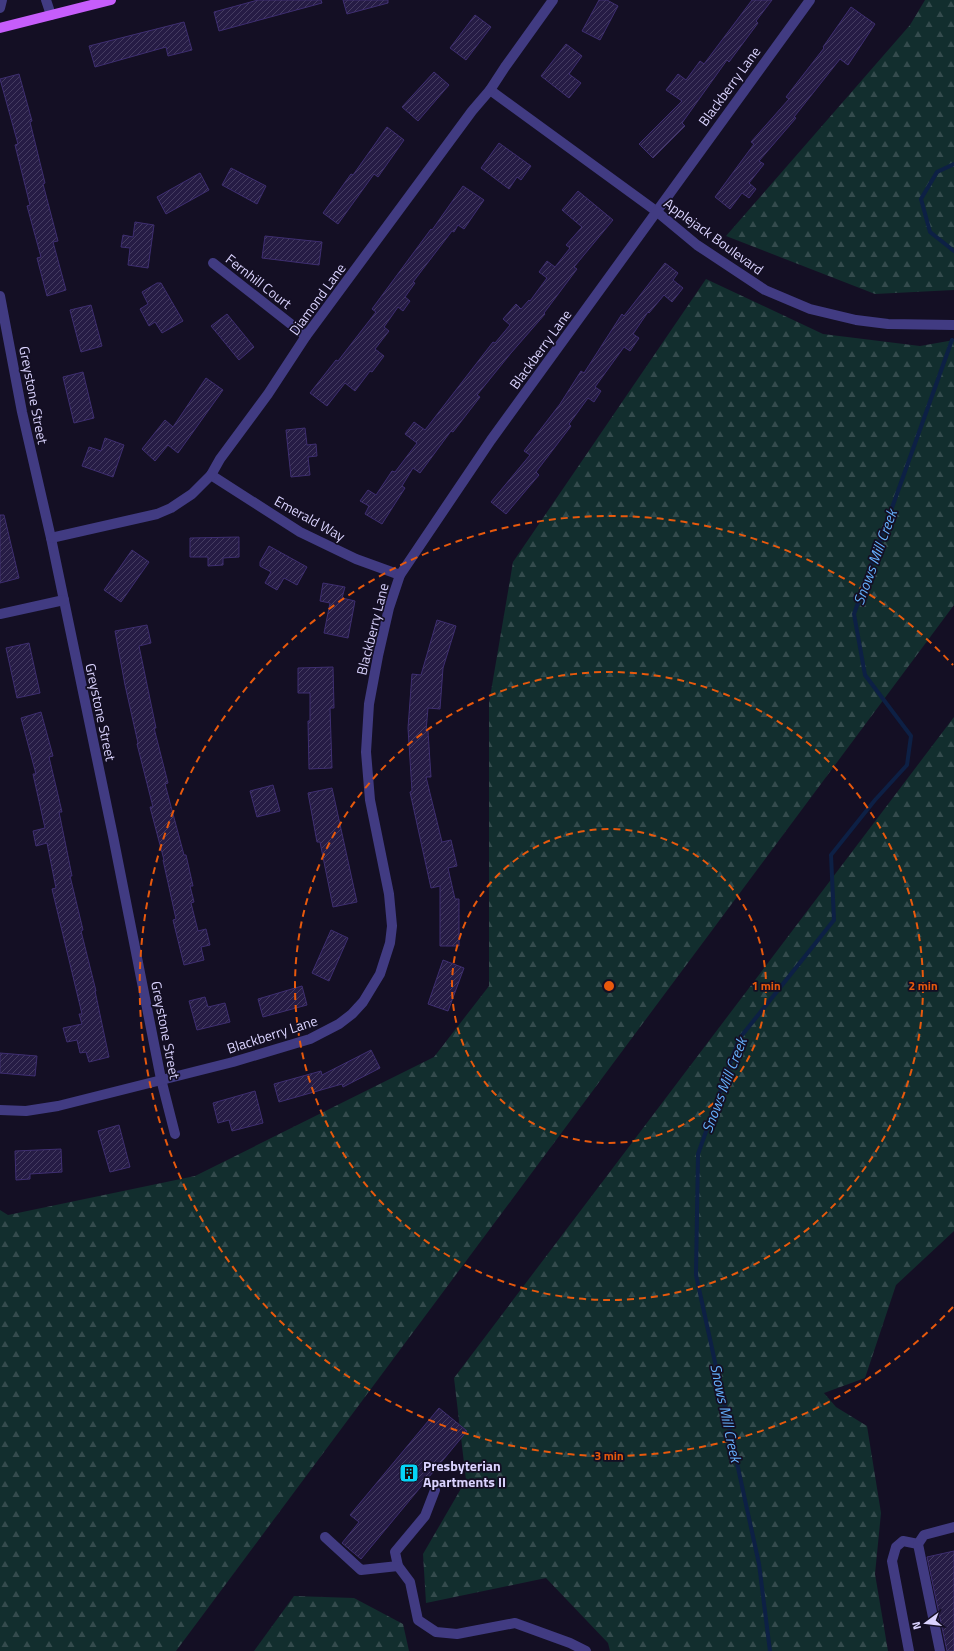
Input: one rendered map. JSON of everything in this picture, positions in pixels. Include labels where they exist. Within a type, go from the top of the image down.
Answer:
[{"type":"main road","points":[[0,28],[111,0]]},
{"type":"street","points":[[0,8],[2,0]]},
{"type":"street","points":[[46,0],[51,15]]},
{"type":"street","name":"Diamond Lane","points":[[51,538],[157,514],[171,508],[192,494],[211,475],[220,459],[268,394],[306,336],[472,110],[490,90],[504,67],[553,0]]},
{"type":"street","name":"Blackberry Lane","points":[[0,1110],[26,1111],[58,1106],[233,1062],[310,1039],[325,1032],[352,1014],[363,1002],[380,974],[390,943],[391,910],[389,894],[370,800],[366,752],[369,704],[378,656],[389,608],[400,575],[491,440],[810,0]]},
{"type":"street","name":"Applejack Boulevard","points":[[490,90],[656,211],[697,245],[765,290],[810,309],[856,320],[888,324],[954,325]]},
{"type":"street","name":"Fernhill Court","points":[[213,263],[306,336]]},
{"type":"street","name":"Greystone Street","points":[[0,296],[22,412],[51,538],[115,844],[161,1079],[175,1134]]},
{"type":"street","name":"Emerald Way","points":[[211,475],[300,532],[356,560],[400,575]]},
{"type":"street","points":[[0,614],[64,600]]},
{"type":"street","points":[[435,1490],[425,1516],[395,1552],[398,1566],[410,1582],[418,1620],[436,1632],[457,1634],[515,1623],[570,1643],[586,1651]]},
{"type":"street","points":[[940,1651],[918,1544],[924,1535],[954,1527]]},
{"type":"street","points":[[325,1537],[361,1570],[398,1566]]},
{"type":"street","points":[[909,1651],[892,1560],[896,1547],[903,1541],[918,1544]]},
{"type":"green space","points":[[925,0],[954,0],[954,290],[875,294],[726,236],[910,25]]},
{"type":"green space","points":[[706,279],[823,334],[920,346],[954,340],[954,605],[176,1651],[0,1651],[0,1210],[8,1215],[195,1176],[434,1057],[489,986],[489,703],[513,562]]},
{"type":"green space","points":[[954,717],[954,1231],[896,1285],[865,1378],[824,1393],[836,1407],[867,1426],[881,1513],[875,1574],[888,1651],[610,1651],[608,1643],[546,1578],[426,1603],[423,1554],[466,1480],[454,1378]]},
{"type":"green space","points":[[294,1596],[354,1598],[403,1624],[409,1651],[254,1651]]},
{"type":"building","points":[[258,0],[321,0],[322,3],[219,31],[214,12]]},
{"type":"building","points":[[343,0],[388,0],[388,3],[347,14]]},
{"type":"building","points":[[599,0],[607,0],[618,6],[600,40],[582,31]]},
{"type":"building","points":[[752,0],[772,0],[756,21],[758,23],[729,62],[727,60],[682,123],[685,126],[653,158],[639,144],[682,101],[666,90],[678,74],[686,80],[700,61],[704,64]]},
{"type":"building","points":[[851,7],[875,24],[848,65],[840,59],[794,117],[796,118],[759,161],[764,164],[749,183],[756,189],[749,198],[742,193],[730,209],[715,197],[754,144],[751,142],[789,99],[786,97],[824,48],[823,47]]},
{"type":"building","points":[[475,15],[491,27],[466,60],[450,48]]},
{"type":"building","points":[[184,22],[192,50],[168,56],[166,47],[95,67],[89,46]]},
{"type":"building","points":[[566,44],[582,56],[569,74],[581,83],[569,98],[541,76]]},
{"type":"building","points":[[434,72],[449,85],[418,121],[402,107]]},
{"type":"building","points":[[19,74],[32,121],[30,122],[45,183],[43,184],[58,241],[53,242],[66,290],[47,296],[37,258],[41,257],[27,206],[30,205],[15,145],[18,144],[0,79]]},
{"type":"building","points":[[387,127],[404,140],[378,177],[374,174],[338,224],[323,213],[351,174],[353,175]]},
{"type":"building","points":[[499,143],[531,166],[521,180],[517,177],[509,189],[481,168]]},
{"type":"building","points":[[231,168],[266,186],[257,204],[222,185]]},
{"type":"building","points":[[200,173],[209,190],[166,214],[157,197]]},
{"type":"building","points":[[463,186],[484,200],[464,229],[458,225],[454,232],[452,231],[413,282],[415,283],[405,297],[410,301],[403,311],[398,307],[384,327],[389,331],[375,349],[384,356],[372,372],[370,371],[355,391],[345,383],[327,406],[310,393],[336,360],[338,361],[376,312],[372,309],[431,229],[432,230]]},
{"type":"building","points":[[578,191],[613,220],[574,267],[577,269],[544,313],[545,314],[477,395],[480,397],[453,432],[451,431],[420,473],[413,468],[402,486],[405,488],[382,524],[365,514],[369,506],[360,501],[368,490],[376,495],[392,471],[395,472],[417,443],[405,434],[414,422],[425,430],[493,342],[495,343],[510,325],[503,319],[516,304],[521,309],[529,300],[530,301],[547,278],[539,272],[547,261],[555,267],[570,248],[566,245],[582,227],[562,210]]},
{"type":"building","points":[[135,222],[154,225],[148,268],[128,265],[130,248],[121,247],[123,235],[133,237]]},
{"type":"building","points":[[265,236],[322,242],[319,265],[262,258]]},
{"type":"building","points":[[665,263],[678,273],[673,280],[683,288],[672,302],[664,295],[649,313],[648,312],[633,334],[639,338],[630,351],[624,347],[595,387],[601,391],[594,402],[588,398],[569,424],[571,426],[536,472],[539,475],[506,514],[491,502],[530,455],[524,451],[560,404],[581,371],[584,373],[622,314],[624,316]]},
{"type":"building","points":[[157,283],[161,283],[183,321],[162,333],[155,322],[149,326],[140,309],[148,304],[142,292]]},
{"type":"building","points":[[91,305],[102,346],[81,352],[70,310]]},
{"type":"building","points":[[227,314],[254,347],[239,360],[211,326]]},
{"type":"building","points":[[83,372],[94,418],[74,423],[63,377]]},
{"type":"building","points":[[206,378],[223,390],[178,453],[168,445],[155,461],[142,449],[165,420],[173,427]]},
{"type":"building","points":[[305,428],[307,445],[316,444],[317,456],[308,457],[310,475],[291,477],[286,430]]},
{"type":"building","points":[[105,438],[124,445],[113,477],[82,466],[89,447],[101,451]]},
{"type":"building","points":[[0,515],[4,515],[19,578],[0,583]]},
{"type":"building","points":[[239,537],[239,557],[223,558],[223,565],[208,566],[208,557],[190,557],[190,538]]},
{"type":"building","points":[[269,546],[307,567],[297,585],[284,578],[277,590],[265,583],[271,572],[260,566],[260,562]]},
{"type":"building","points":[[132,550],[149,562],[121,602],[104,590]]},
{"type":"building","points":[[323,583],[345,587],[342,598],[355,601],[348,638],[324,633],[330,603],[320,601]]},
{"type":"building","points":[[437,620],[456,626],[443,668],[440,709],[428,708],[426,731],[428,731],[431,777],[426,777],[442,842],[451,840],[457,866],[448,868],[455,899],[459,899],[459,946],[440,946],[440,886],[431,888],[410,792],[412,791],[408,728],[412,674],[421,675]]},
{"type":"building","points":[[147,625],[151,643],[139,646],[156,728],[154,728],[168,783],[165,784],[184,855],[186,855],[193,886],[190,886],[194,902],[191,903],[198,931],[206,929],[210,945],[201,947],[204,960],[184,965],[173,920],[176,919],[164,860],[150,807],[153,807],[137,744],[115,631]]},
{"type":"building","points":[[29,643],[40,693],[17,698],[6,648]]},
{"type":"building","points":[[333,667],[334,708],[330,708],[332,768],[309,769],[308,721],[310,721],[310,693],[298,693],[298,668]]},
{"type":"building","points":[[41,712],[53,756],[49,757],[62,812],[59,812],[72,876],[70,876],[83,930],[81,931],[96,991],[109,1057],[89,1062],[86,1052],[80,1053],[77,1040],[67,1042],[63,1028],[82,1024],[79,1014],[82,1014],[52,889],[56,888],[47,843],[36,846],[33,831],[45,828],[33,774],[36,774],[21,718]]},
{"type":"building","points":[[273,785],[280,811],[257,817],[250,791]]},
{"type":"building","points":[[332,788],[357,902],[333,907],[320,842],[317,842],[308,793]]},
{"type":"building","points":[[331,930],[348,938],[329,981],[312,973]]},
{"type":"building","points":[[443,960],[464,968],[448,1011],[428,1004]]},
{"type":"building","points":[[302,986],[307,1005],[263,1017],[258,999]]},
{"type":"building","points":[[205,997],[208,1007],[225,1003],[230,1022],[197,1030],[189,1001]]},
{"type":"building","points":[[371,1050],[380,1068],[343,1087],[342,1084],[279,1102],[274,1084],[321,1071],[322,1075]]},
{"type":"building","points":[[0,1053],[37,1056],[35,1076],[0,1073]]},
{"type":"building","points":[[255,1091],[263,1123],[232,1131],[229,1120],[218,1123],[213,1103]]},
{"type":"building","points":[[119,1125],[130,1167],[110,1172],[98,1131]]},
{"type":"building","points":[[61,1149],[62,1172],[30,1174],[30,1179],[16,1180],[15,1151]]},
{"type":"building","name":"Presbyterian Apartments II","points":[[439,1408],[467,1431],[361,1559],[342,1543],[359,1522],[350,1515]]},
{"type":"building","points":[[954,1551],[954,1651],[947,1651],[927,1557]]},
{"type":"waterway","name":"Snows Mill Creek","points":[[954,164],[937,172],[921,199],[930,232],[954,251]]},
{"type":"waterway","name":"Snows Mill Creek","points":[[770,1651],[759,1564],[696,1275],[698,1154],[739,1039],[834,920],[831,855],[875,800],[907,765],[911,736],[865,675],[854,614],[952,340]]},
{"type":"place","name":"Presbyterian Apartments II","points":[[409,1473]]}]
